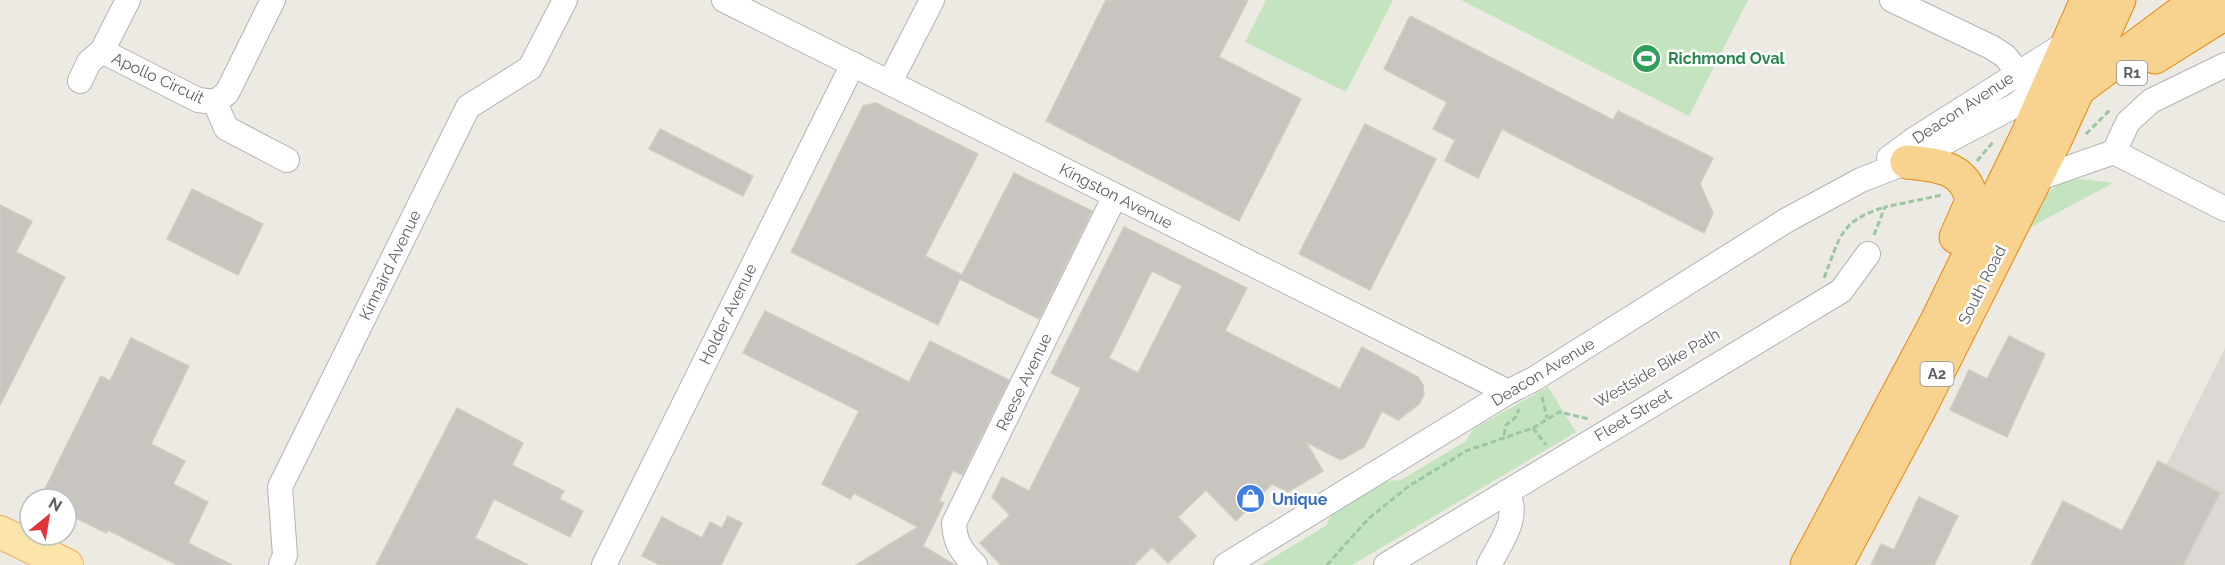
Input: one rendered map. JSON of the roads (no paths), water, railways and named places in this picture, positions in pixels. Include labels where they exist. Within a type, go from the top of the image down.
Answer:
[{"type":"highway","points":[[2084,40],[2087,0]]},
{"type":"highway","points":[[2067,80],[2084,40],[2119,0]]},
{"type":"highway","name":"R1","points":[[2067,80],[2198,0]]},
{"type":"highway","name":"R1","points":[[2042,137],[2150,59],[2225,14]]},
{"type":"highway","name":"South Road","points":[[1807,565],[1937,321],[2042,137],[2067,80]]},
{"type":"highway","name":"South Road","points":[[1836,565],[1920,408],[2034,180],[2042,137]]},
{"type":"highway","points":[[1907,162],[1941,166],[1953,170],[1965,182],[1971,194],[1970,209],[1934,283],[1937,321]]},
{"type":"main road","points":[[0,532],[67,565]]},
{"type":"street","name":"Apollo Circuit","points":[[80,81],[89,62],[102,51],[128,0]]},
{"type":"street","name":"Apollo Circuit","points":[[102,51],[198,100],[215,102],[227,93],[273,0]]},
{"type":"street","name":"Kinnaird Avenue","points":[[281,565],[285,555],[280,487],[468,107],[530,68],[565,0]]},
{"type":"street","name":"Kingston Avenue","points":[[724,0],[1508,392]]},
{"type":"street","points":[[890,82],[932,0]]},
{"type":"street","points":[[1892,0],[1991,46],[2005,56],[2018,72]]},
{"type":"street","name":"Deacon Avenue","points":[[1861,180],[1915,138],[2018,72],[2084,40]]},
{"type":"street","name":"Holder Avenue","points":[[604,565],[853,64]]},
{"type":"street","points":[[2034,180],[2114,152],[2128,122],[2151,100],[2225,65]]},
{"type":"street","name":"Deacon Avenue","points":[[1226,565],[1462,423],[1508,392],[1534,380],[1787,220],[1861,180],[1907,162],[2067,80]]},
{"type":"street","name":"Apollo Circuit","points":[[215,102],[226,128],[287,160]]},
{"type":"street","points":[[2114,152],[2225,209]]},
{"type":"street","name":"Reese Avenue","points":[[975,565],[960,551],[955,539],[954,524],[1115,196]]},
{"type":"street","name":"Fleet Street","points":[[1386,565],[1841,291],[1868,254]]},
{"type":"street","points":[[1490,565],[1510,524],[1513,502],[1507,492]]},
{"type":"place","name":"Richmond Oval","points":[[1647,58]]},
{"type":"place","name":"Unique","points":[[1251,499]]}]
